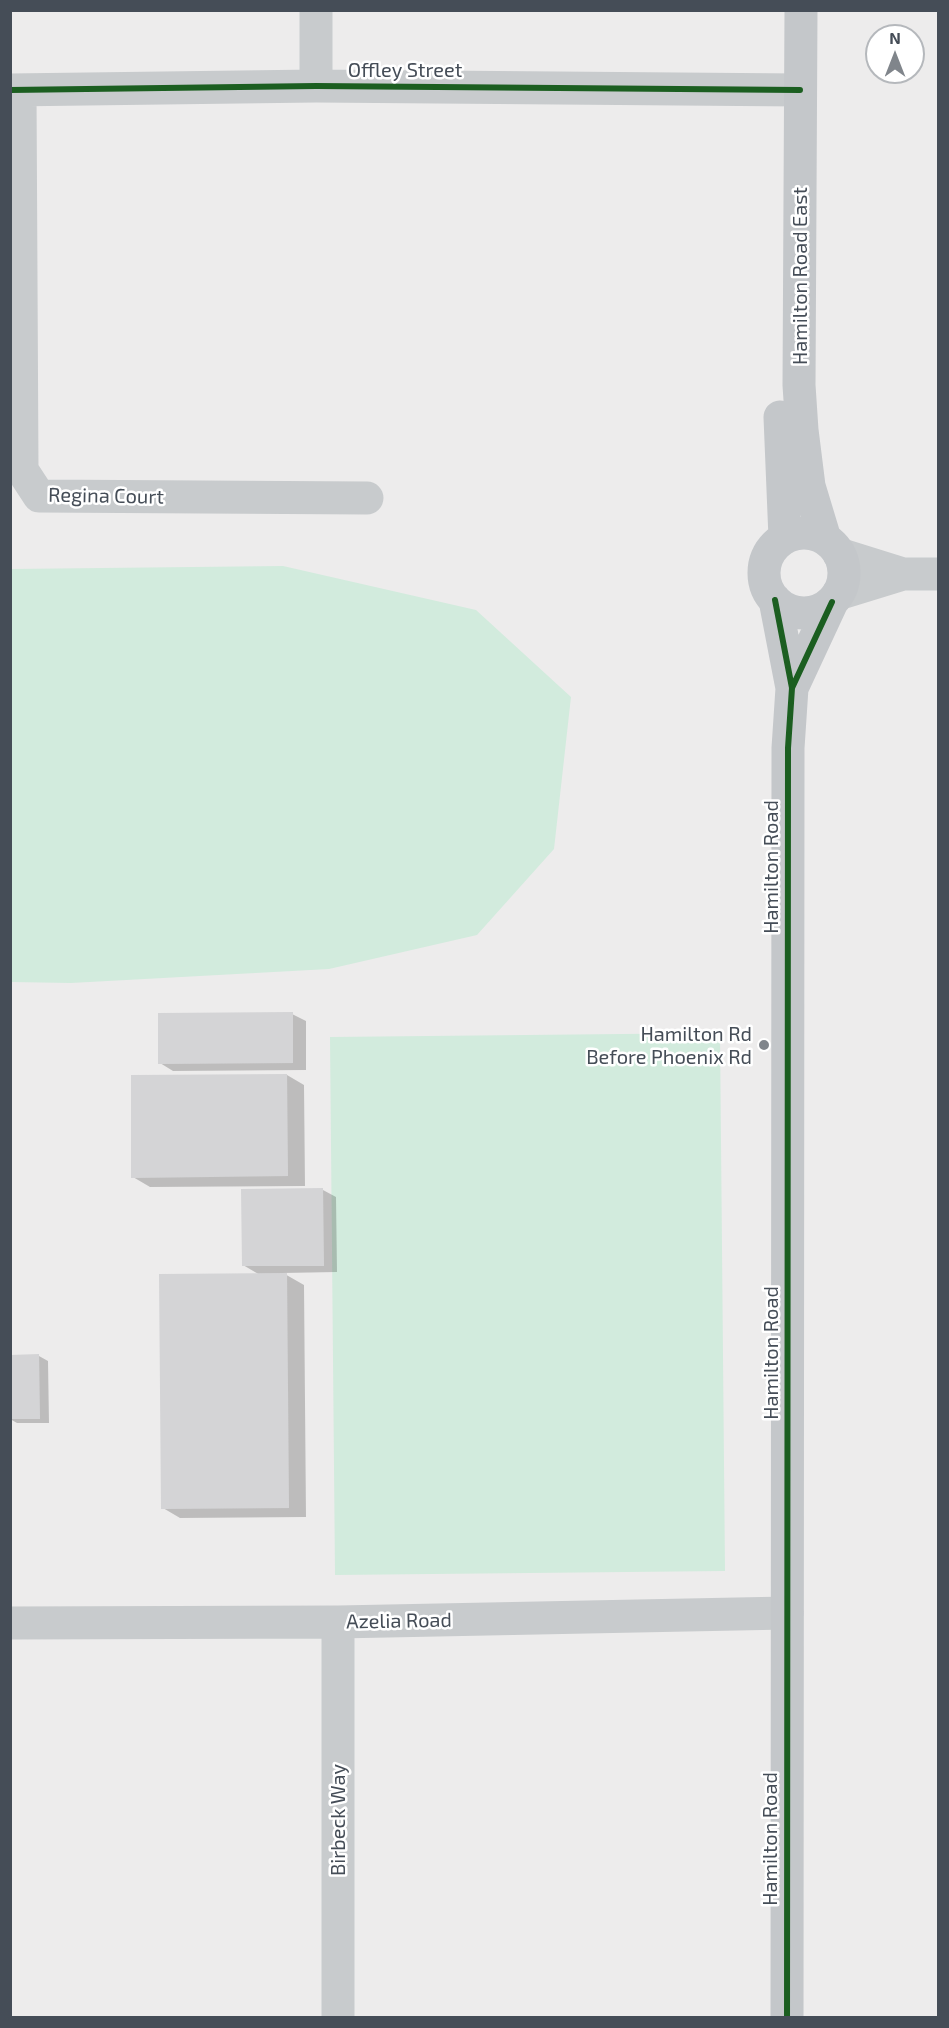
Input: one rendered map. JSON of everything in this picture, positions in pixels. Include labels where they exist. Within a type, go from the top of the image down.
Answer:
[{"type":"main road","name":"Hamilton Road East","points":[[779,10],[789,89],[802,429],[809,486],[832,547]]},
{"type":"main road","name":"Hamilton Road East","points":[[785,538],[779,414],[780,150],[801,10]]},
{"type":"main road","points":[[805,534],[832,547],[843,564],[843,585],[835,598],[821,609],[803,613],[785,608],[768,590],[765,579],[768,556],[785,538],[805,534]]},
{"type":"main road","name":"Hamilton Road","points":[[792,688],[835,598]]},
{"type":"main road","name":"Hamilton Road","points":[[775,600],[792,688],[788,760],[786,2018]]},
{"type":"street","points":[[316,10],[316,86]]},
{"type":"street","name":"Offley Street","points":[[15,91],[316,86],[789,89]]},
{"type":"street","name":"Regina Court","points":[[15,91],[22,470],[39,496],[367,498]]},
{"type":"street","points":[[832,547],[903,574]]},
{"type":"street","points":[[835,598],[903,574],[939,574]]},
{"type":"street","name":"Azelia Road","points":[[10,1623],[338,1622],[788,1613]]},
{"type":"street","name":"Birbeck Way","points":[[338,1622],[338,2018]]},
{"type":"green space","points":[[283,566],[476,610],[571,697],[554,849],[477,935],[329,969],[71,983],[11,982],[11,569]]},
{"type":"green space","points":[[720,1033],[725,1571],[335,1575],[330,1037]]},
{"type":"building","points":[[293,1012],[293,1063],[158,1064],[158,1013]]},
{"type":"building","points":[[287,1074],[288,1176],[131,1178],[131,1075]]},
{"type":"building","points":[[323,1188],[324,1266],[242,1266],[241,1189]]},
{"type":"building","points":[[287,1273],[289,1508],[161,1509],[159,1274]]},
{"type":"building","points":[[39,1354],[40,1419],[10,1419],[10,1355]]},
{"type":"cycle path","points":[[10,90],[316,86],[800,90]]},
{"type":"cycle path","points":[[775,600],[792,688],[788,748],[787,2018]]},
{"type":"cycle path","points":[[792,688],[832,602]]},
{"type":"place","name":"Hamilton Rd Before Phoenix Rd","points":[[764,1045]]}]
